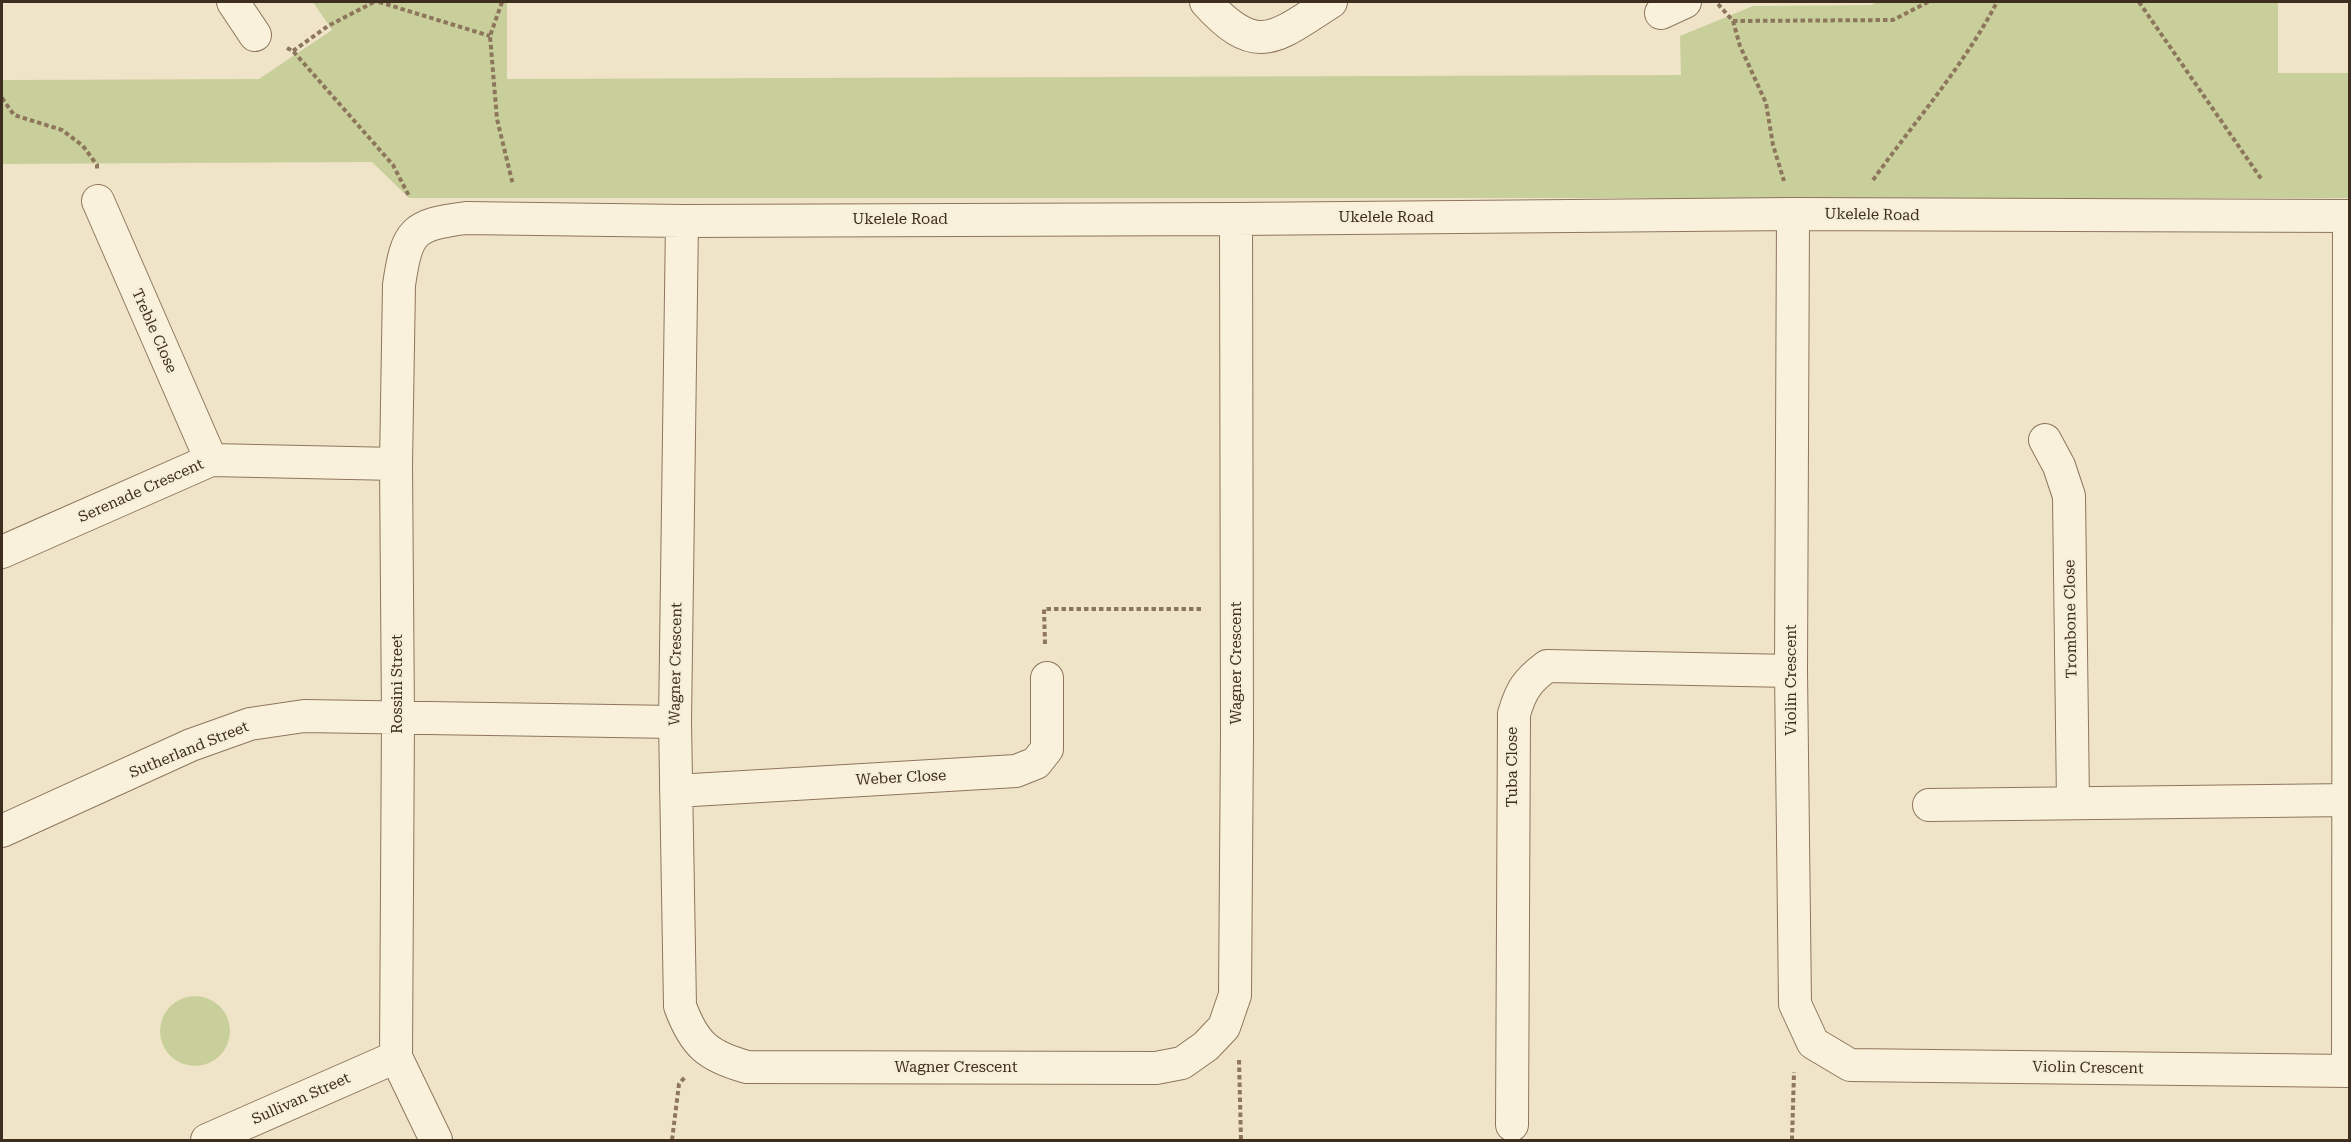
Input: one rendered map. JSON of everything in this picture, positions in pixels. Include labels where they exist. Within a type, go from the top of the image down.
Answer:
[{"type":"street","points":[[233,2],[255,35]]},
{"type":"street","points":[[1206,2],[1224,21],[1240,33],[1260,37],[1278,35],[1330,2]]},
{"type":"street","name":"Treble Close","points":[[98,201],[211,460]]},
{"type":"street","name":"Ukelele Road","points":[[424,226],[466,218],[682,221],[1793,214],[2349,216]]},
{"type":"street","name":"Violin Crescent","points":[[1793,214],[1791,671],[1795,1004],[1813,1043],[1850,1065],[2348,1071],[2349,216]]},
{"type":"street","name":"Wagner Crescent","points":[[682,221],[675,722],[680,1006],[689,1031],[708,1051],[727,1062],[747,1067],[1156,1068],[1182,1063],[1206,1046],[1224,1026],[1235,995],[1236,219]]},
{"type":"street","name":"Rossini Street","points":[[424,226],[411,240],[403,260],[399,285],[396,464],[398,718],[396,1057],[436,1140]]},
{"type":"street","name":"Trombone Close","points":[[2045,440],[2059,466],[2068,496],[2073,803]]},
{"type":"street","name":"Serenade Crescent","points":[[2,552],[211,460],[396,464]]},
{"type":"street","name":"Tuba Close","points":[[1512,1125],[1514,714],[1520,692],[1547,666],[1791,671]]},
{"type":"street","name":"Weber Close","points":[[676,791],[1016,771],[1036,763],[1047,749],[1047,678]]},
{"type":"street","name":"Sutherland Street","points":[[2,831],[191,745],[250,724],[304,716],[675,722]]},
{"type":"street","points":[[1929,805],[2348,800]]},
{"type":"street","name":"Sullivan Street","points":[[207,1140],[396,1057]]},
{"type":"path","points":[[294,51],[328,26],[374,2]]},
{"type":"path","points":[[379,2],[490,36]]},
{"type":"path","points":[[502,2],[490,36],[497,119],[507,168],[525,219]]},
{"type":"path","points":[[1716,2],[1733,21],[1740,46],[1766,103],[1773,145],[1793,214]]},
{"type":"path","points":[[1733,21],[1893,20],[1928,2]]},
{"type":"path","points":[[1876,215],[1872,181],[1949,80],[1982,30],[1997,2]]},
{"type":"path","points":[[2139,2],[2251,166],[2290,216]]},
{"type":"path","points":[[255,35],[294,51],[393,165],[424,226]]},
{"type":"path","points":[[2,98],[14,115],[62,130],[83,146],[97,165],[98,201]]},
{"type":"path","points":[[1047,678],[1044,609],[1206,609],[1236,612]]},
{"type":"path","points":[[1239,1049],[1241,1140]]},
{"type":"path","points":[[672,1140],[679,1084],[708,1051]]},
{"type":"path","points":[[1792,1140],[1794,1065]]},
{"type":"green space","points":[[313,2],[507,2],[507,79],[1681,75],[1680,36],[1753,6],[1871,5],[1877,2],[2278,2],[2278,73],[2349,73],[2349,198],[409,198],[372,162],[2,164],[2,80],[259,79],[332,30]]},
{"type":"green space","points":[[195,996],[208,999],[220,1006],[227,1018],[230,1031],[227,1044],[220,1056],[208,1063],[195,1066],[182,1063],[170,1056],[163,1044],[160,1031],[163,1018],[170,1006],[182,999]]}]
